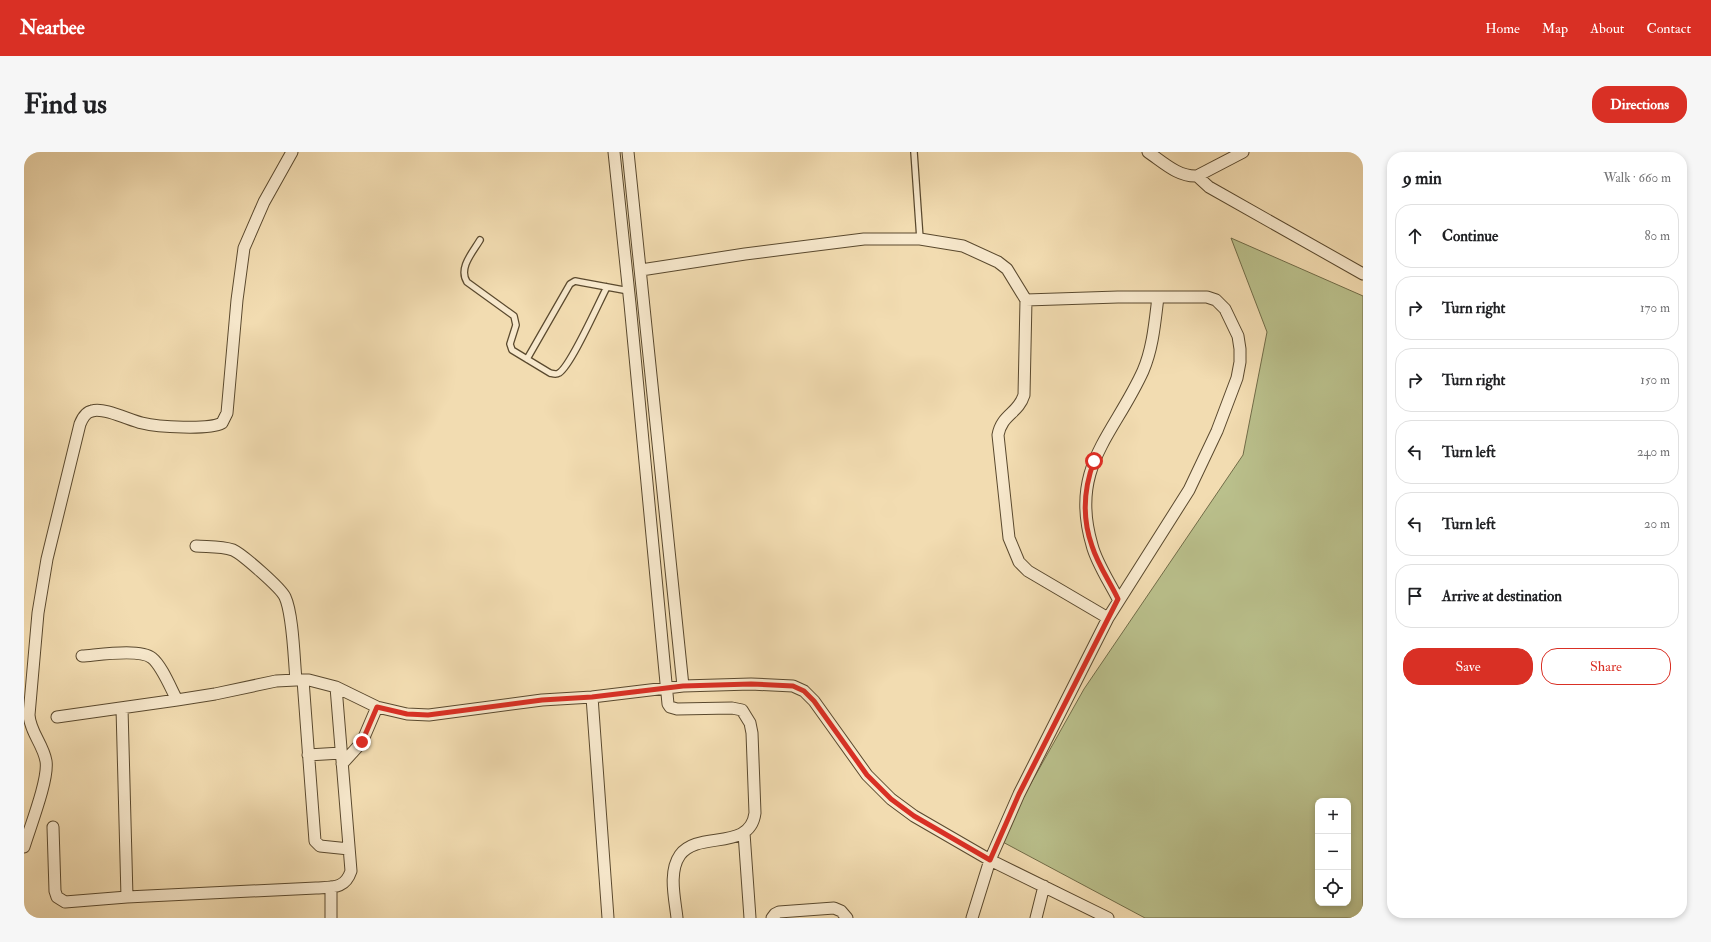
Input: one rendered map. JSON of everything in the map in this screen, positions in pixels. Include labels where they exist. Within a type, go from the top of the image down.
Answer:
[{"type":"street","points":[[24,847],[44,780],[46,768],[44,755],[30,727],[28,715],[38,613],[47,559],[80,424],[87,413],[92,410],[100,410],[143,423],[158,425],[212,427],[222,423],[227,413],[237,300],[244,248],[264,202],[292,152]]},
{"type":"street","points":[[614,152],[629,291],[668,704],[672,709],[732,708],[742,710],[747,716],[752,733],[754,813],[752,825],[744,833],[691,846],[680,854],[675,869],[673,884],[677,918]]},
{"type":"street","points":[[628,152],[683,686]]},
{"type":"street","points":[[1148,152],[1181,175],[1189,176],[1197,176],[1243,152]]},
{"type":"street","points":[[1197,176],[1209,187],[1363,274]]},
{"type":"street","points":[[641,270],[823,243],[864,239],[920,239],[962,246],[998,262],[1007,269],[1026,300],[1024,395],[1018,408],[1002,422],[998,435],[1009,538],[1019,562],[1028,571],[1108,618]]},
{"type":"street","points":[[625,258],[639,255]]},
{"type":"street","points":[[972,918],[990,860],[1019,794],[1118,599],[1157,542],[1189,490],[1217,431],[1237,378],[1240,362],[1238,336],[1225,309],[1216,300],[1201,296],[1026,300]]},
{"type":"street","points":[[1118,599],[1092,546],[1087,523],[1085,502],[1087,480],[1107,433],[1126,404],[1143,370],[1153,330],[1158,297]]},
{"type":"street","points":[[196,546],[222,547],[234,550],[244,556],[285,596],[290,616],[299,680],[316,843],[323,847],[349,849]]},
{"type":"street","points":[[82,656],[134,653],[148,655],[157,663],[177,700]]},
{"type":"street","points":[[57,716],[215,694],[276,681],[299,680],[336,687],[377,707],[407,714],[428,715],[542,700],[592,697],[683,686],[751,684],[793,686],[800,688],[814,701],[867,775],[891,799],[914,816],[990,860],[1108,918]]},
{"type":"street","points":[[53,828],[56,891],[57,897],[60,901],[69,902],[127,897],[331,887],[341,885],[348,880],[351,871],[336,687]]},
{"type":"street","points":[[592,697],[608,918]]},
{"type":"street","points":[[308,755],[342,759],[362,742],[377,707]]},
{"type":"street","points":[[122,708],[127,897]]},
{"type":"street","points":[[744,833],[750,918]]},
{"type":"street","points":[[1036,918],[1044,886]]},
{"type":"street","points":[[331,887],[331,918]]},
{"type":"street","points":[[772,918],[779,912],[834,908],[841,911],[847,918]]},
{"type":"lane","points":[[914,152],[920,239]]},
{"type":"lane","points":[[480,240],[466,264],[464,278],[467,282],[514,316],[516,325],[510,341],[512,350],[528,358],[550,373],[556,374],[561,371],[576,349],[607,287]]},
{"type":"lane","points":[[528,358],[570,284],[575,281],[629,291]]},
{"type":"green space","points":[[1231,238],[1363,296],[1363,918],[1145,918],[999,840],[1084,689],[1243,455],[1267,332]]},
{"type":"route","points":[[362,742],[377,707],[407,714],[428,715],[542,700],[592,697],[683,686],[751,684],[793,686],[800,688],[814,701],[867,775],[891,799],[914,816],[990,860],[1019,794],[1118,599],[1092,546],[1087,523],[1085,502],[1087,480],[1094,461]]}]
